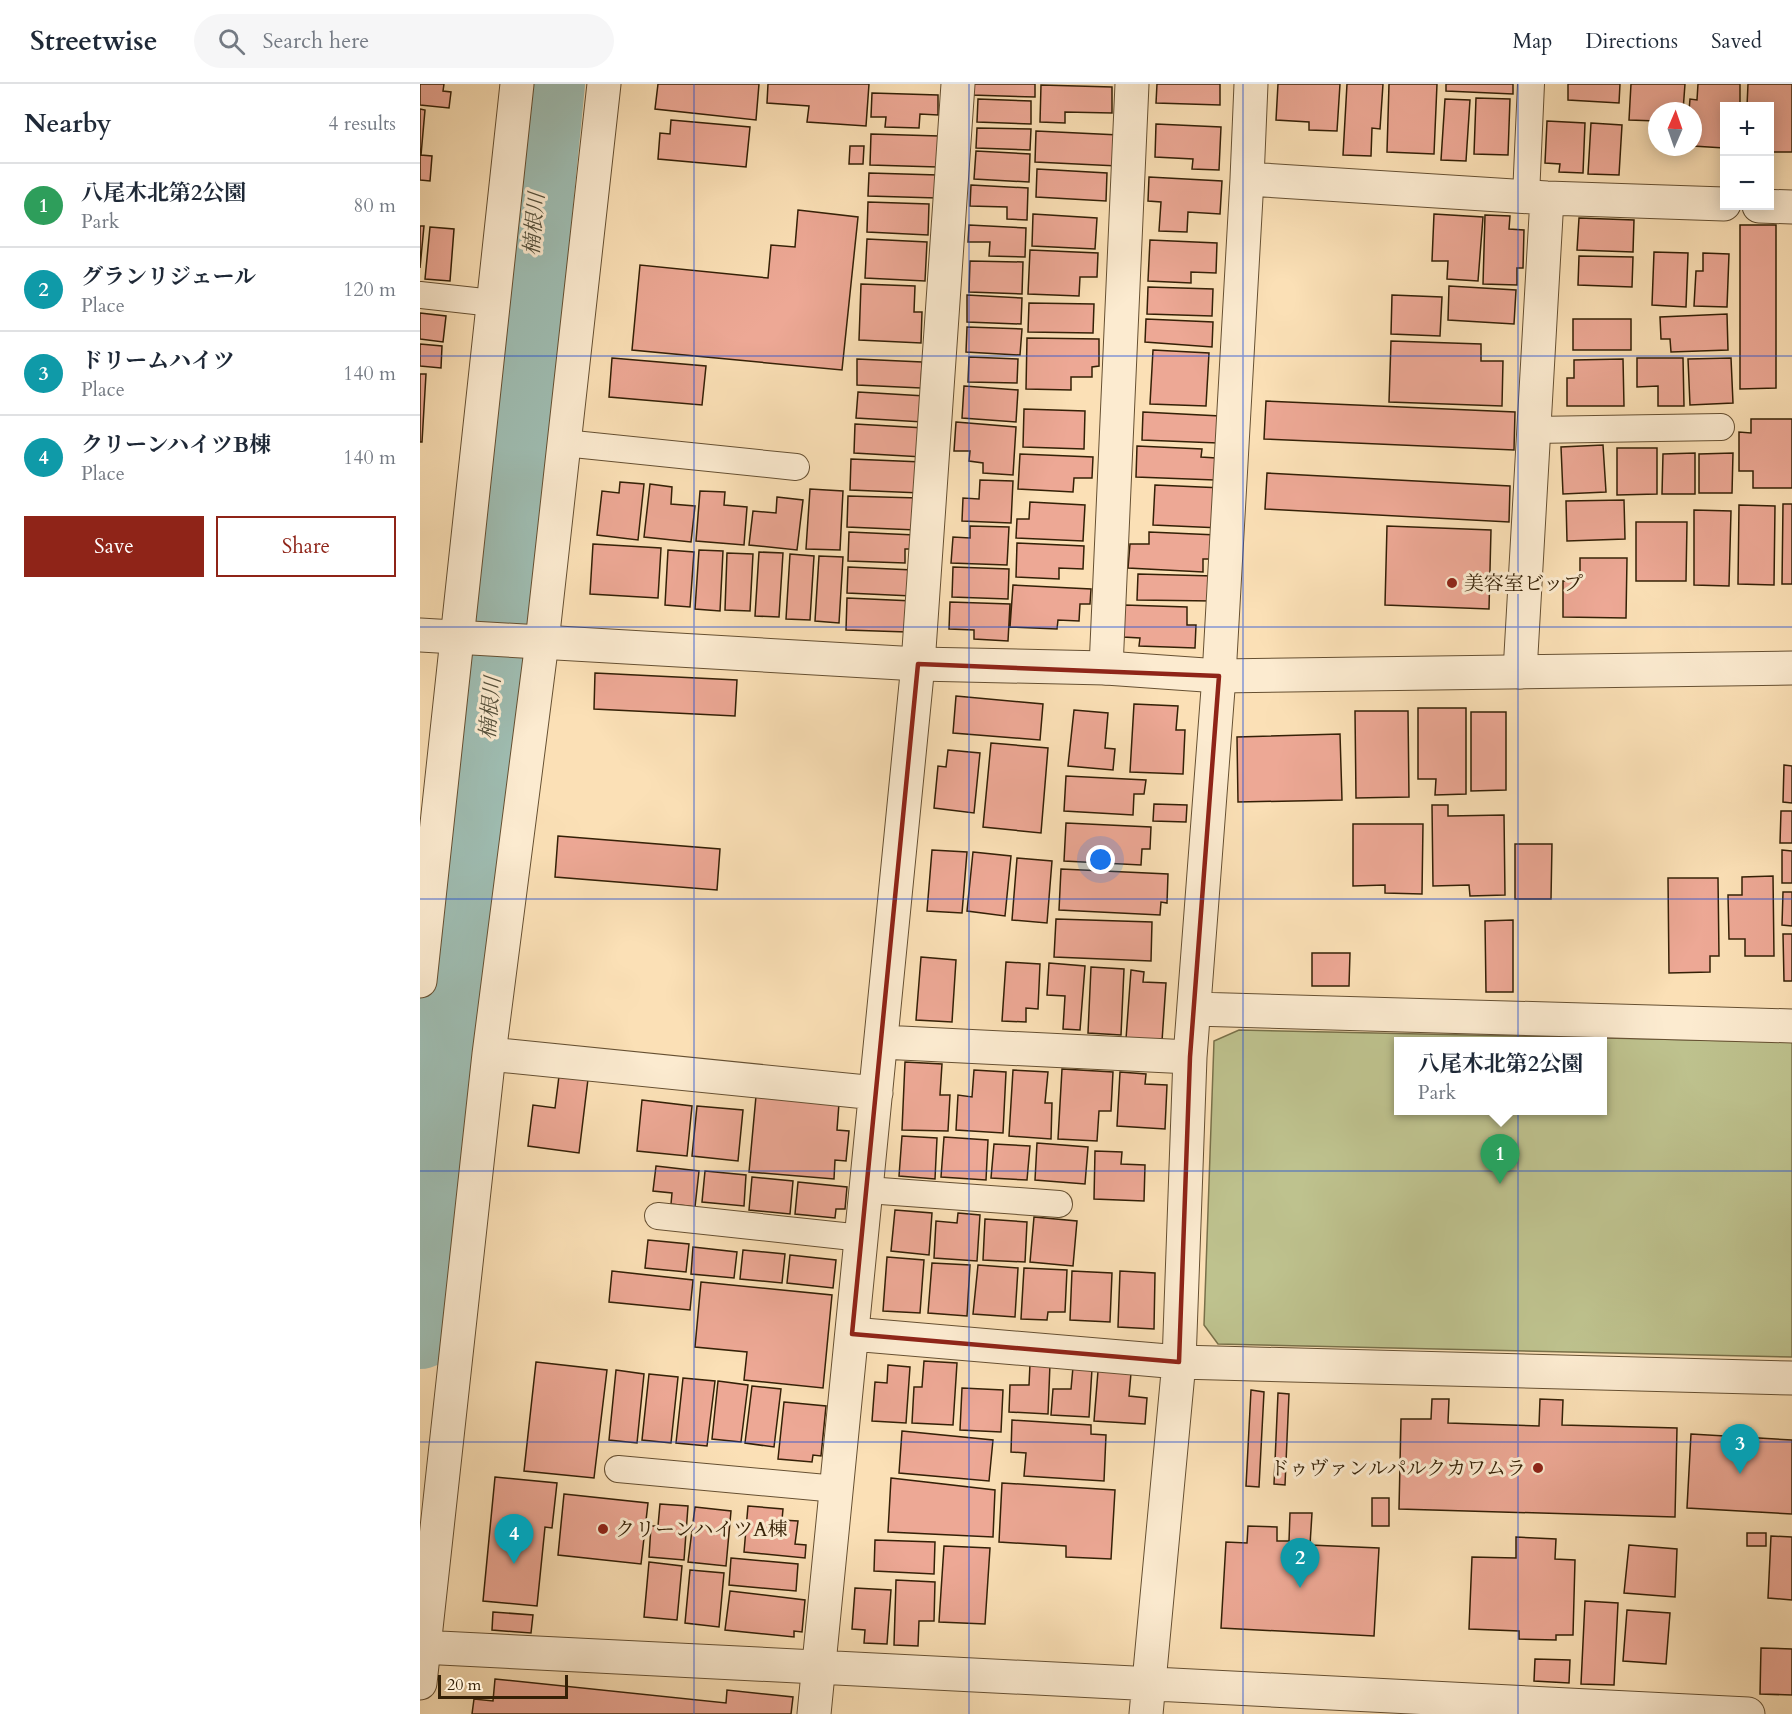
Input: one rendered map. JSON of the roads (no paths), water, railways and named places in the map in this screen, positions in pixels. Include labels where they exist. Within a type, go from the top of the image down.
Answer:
[{"type":"street","points":[[420,981],[517,84]]},
{"type":"street","points":[[420,1683],[422,1647],[489,1054],[542,642],[604,84]]},
{"type":"street","points":[[814,1714],[918,664],[958,84]]},
{"type":"street","points":[[1106,668],[1132,84]]},
{"type":"street","points":[[1146,1699],[1179,1362],[1190,1057],[1219,676],[1251,84]]},
{"type":"street","points":[[1247,179],[1536,197],[1720,204]]},
{"type":"street","points":[[1520,672],[1533,429],[1536,197]]},
{"type":"street","points":[[1774,206],[1792,207]]},
{"type":"street","points":[[420,635],[918,664],[1106,668],[1219,676],[1792,668]]},
{"type":"street","points":[[1194,1009],[1792,1026]]},
{"type":"street","points":[[881,1042],[1190,1057]]},
{"type":"street","points":[[489,1054],[876,1093]]},
{"type":"street","points":[[852,1334],[1179,1362],[1792,1378]]},
{"type":"street","points":[[422,1647],[819,1667],[1146,1699],[1748,1714]]},
{"type":"lane","points":[[1531,84],[1536,197]]},
{"type":"lane","points":[[420,295],[493,303]]},
{"type":"lane","points":[[1533,429],[1721,427]]},
{"type":"lane","points":[[564,443],[796,467]]},
{"type":"lane","points":[[867,1190],[1059,1204]]},
{"type":"lane","points":[[658,1216],[862,1238]]},
{"type":"lane","points":[[618,1469],[837,1489]]},
{"type":"waterway","name":"楠根川","points":[[420,1330],[502,592],[513,419],[546,84]]},
{"type":"place","name":"美容室ビップ","points":[[1452,583]]},
{"type":"place","name":"八尾木北第2公園","points":[[1500,1184]]},
{"type":"place","name":"ドゥヴァンルパルクカワムラ","points":[[1538,1468]]},
{"type":"place","name":"ドリームハイツ","points":[[1740,1474]]},
{"type":"place","name":"クリーンハイツA棟","points":[[603,1529]]},
{"type":"place","name":"クリーンハイツB棟","points":[[514,1564]]},
{"type":"place","name":"グランリジェール","points":[[1300,1588]]}]
